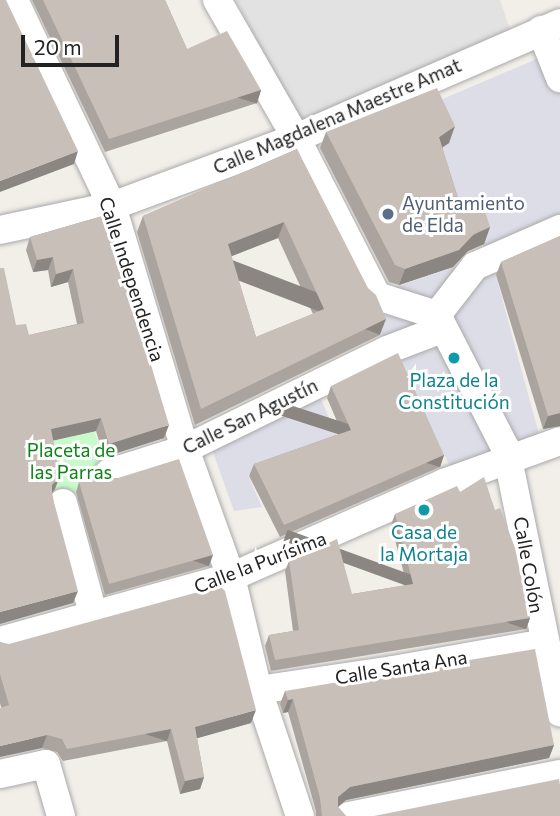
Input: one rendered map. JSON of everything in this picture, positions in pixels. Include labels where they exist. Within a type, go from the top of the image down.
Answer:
[{"type":"street","name":"Calle Independencia","points":[[14,0],[112,206],[185,449],[230,577],[258,690],[300,816]]},
{"type":"street","points":[[217,0],[296,138],[377,296],[439,322],[475,266],[560,229]]},
{"type":"street","name":"Calle Magdalena Maestre Amat","points":[[0,230],[112,206],[296,138],[550,27]]},
{"type":"street","points":[[550,27],[560,78]]},
{"type":"street","name":"Calle San Agustín","points":[[109,473],[185,449],[439,322]]},
{"type":"street","name":"Calle Colón","points":[[439,322],[510,458],[544,643],[560,713]]},
{"type":"street","name":"Calle la Purísima","points":[[0,641],[230,577],[444,483],[560,441]]},
{"type":"street","points":[[63,503],[94,617]]},
{"type":"street","name":"Calle Santa Ana","points":[[258,690],[393,670],[544,643]]},
{"type":"street","points":[[0,774],[46,764],[61,816]]},
{"type":"street","points":[[349,816],[560,774]]},
{"type":"green space","name":"Placeta de las Parras","points":[[91,424],[113,478],[51,502],[33,439]]},
{"type":"shaded area","points":[[236,0],[500,0],[514,41],[301,125]]},
{"type":"shaded area","points":[[560,49],[560,235],[493,265],[540,438],[450,466],[394,365],[367,303],[386,290],[487,256],[477,223],[456,230],[431,104]]},
{"type":"shaded area","points":[[321,399],[340,443],[248,475],[262,507],[234,511],[210,444]]},
{"type":"building","points":[[0,0],[6,0],[78,151],[0,181]]},
{"type":"building","points":[[43,0],[165,0],[187,49],[227,31],[261,90],[109,139]]},
{"type":"building","points":[[437,88],[455,126],[439,137],[463,214],[483,205],[490,227],[474,234],[459,250],[405,269],[395,265],[326,132]]},
{"type":"building","points":[[297,149],[368,288],[376,295],[386,319],[201,409],[143,216]],"holes":[[[284,222],[324,309],[256,337],[228,244]]]},
{"type":"building","points":[[106,215],[169,425],[109,444],[101,418],[51,429],[60,476],[52,485],[52,495],[78,591],[0,612],[0,268],[4,268],[16,325],[26,324],[29,335],[84,323],[73,269],[56,274],[53,257],[37,260],[30,237]]},
{"type":"building","points":[[560,236],[560,413],[548,416],[501,262]]},
{"type":"building","points":[[398,353],[444,455],[284,525],[254,464],[351,430],[331,386]]},
{"type":"building","points":[[179,459],[213,555],[109,584],[79,482],[101,473],[109,478],[118,478]]},
{"type":"building","points":[[484,477],[495,510],[500,508],[515,548],[530,618],[275,660],[269,635],[299,630],[289,561],[337,539],[352,594],[413,584],[395,514],[457,486],[460,492]]},
{"type":"building","points":[[220,586],[225,591],[256,710],[195,727],[204,777],[185,781],[171,729],[67,749],[62,739],[47,735],[0,746],[0,708],[9,705],[0,674],[0,642],[9,644]]},
{"type":"building","points":[[535,649],[554,745],[350,787],[338,797],[338,807],[346,816],[322,816],[320,798],[293,699],[288,700],[285,691]]},
{"type":"building","points":[[559,779],[560,816],[374,816]]},
{"type":"place","name":"Ayuntamiento de Elda","points":[[388,214]]},
{"type":"place","name":"Plaza de la Constitución","points":[[454,358]]},
{"type":"place","name":"Casa de la Mortaja","points":[[424,510]]}]
